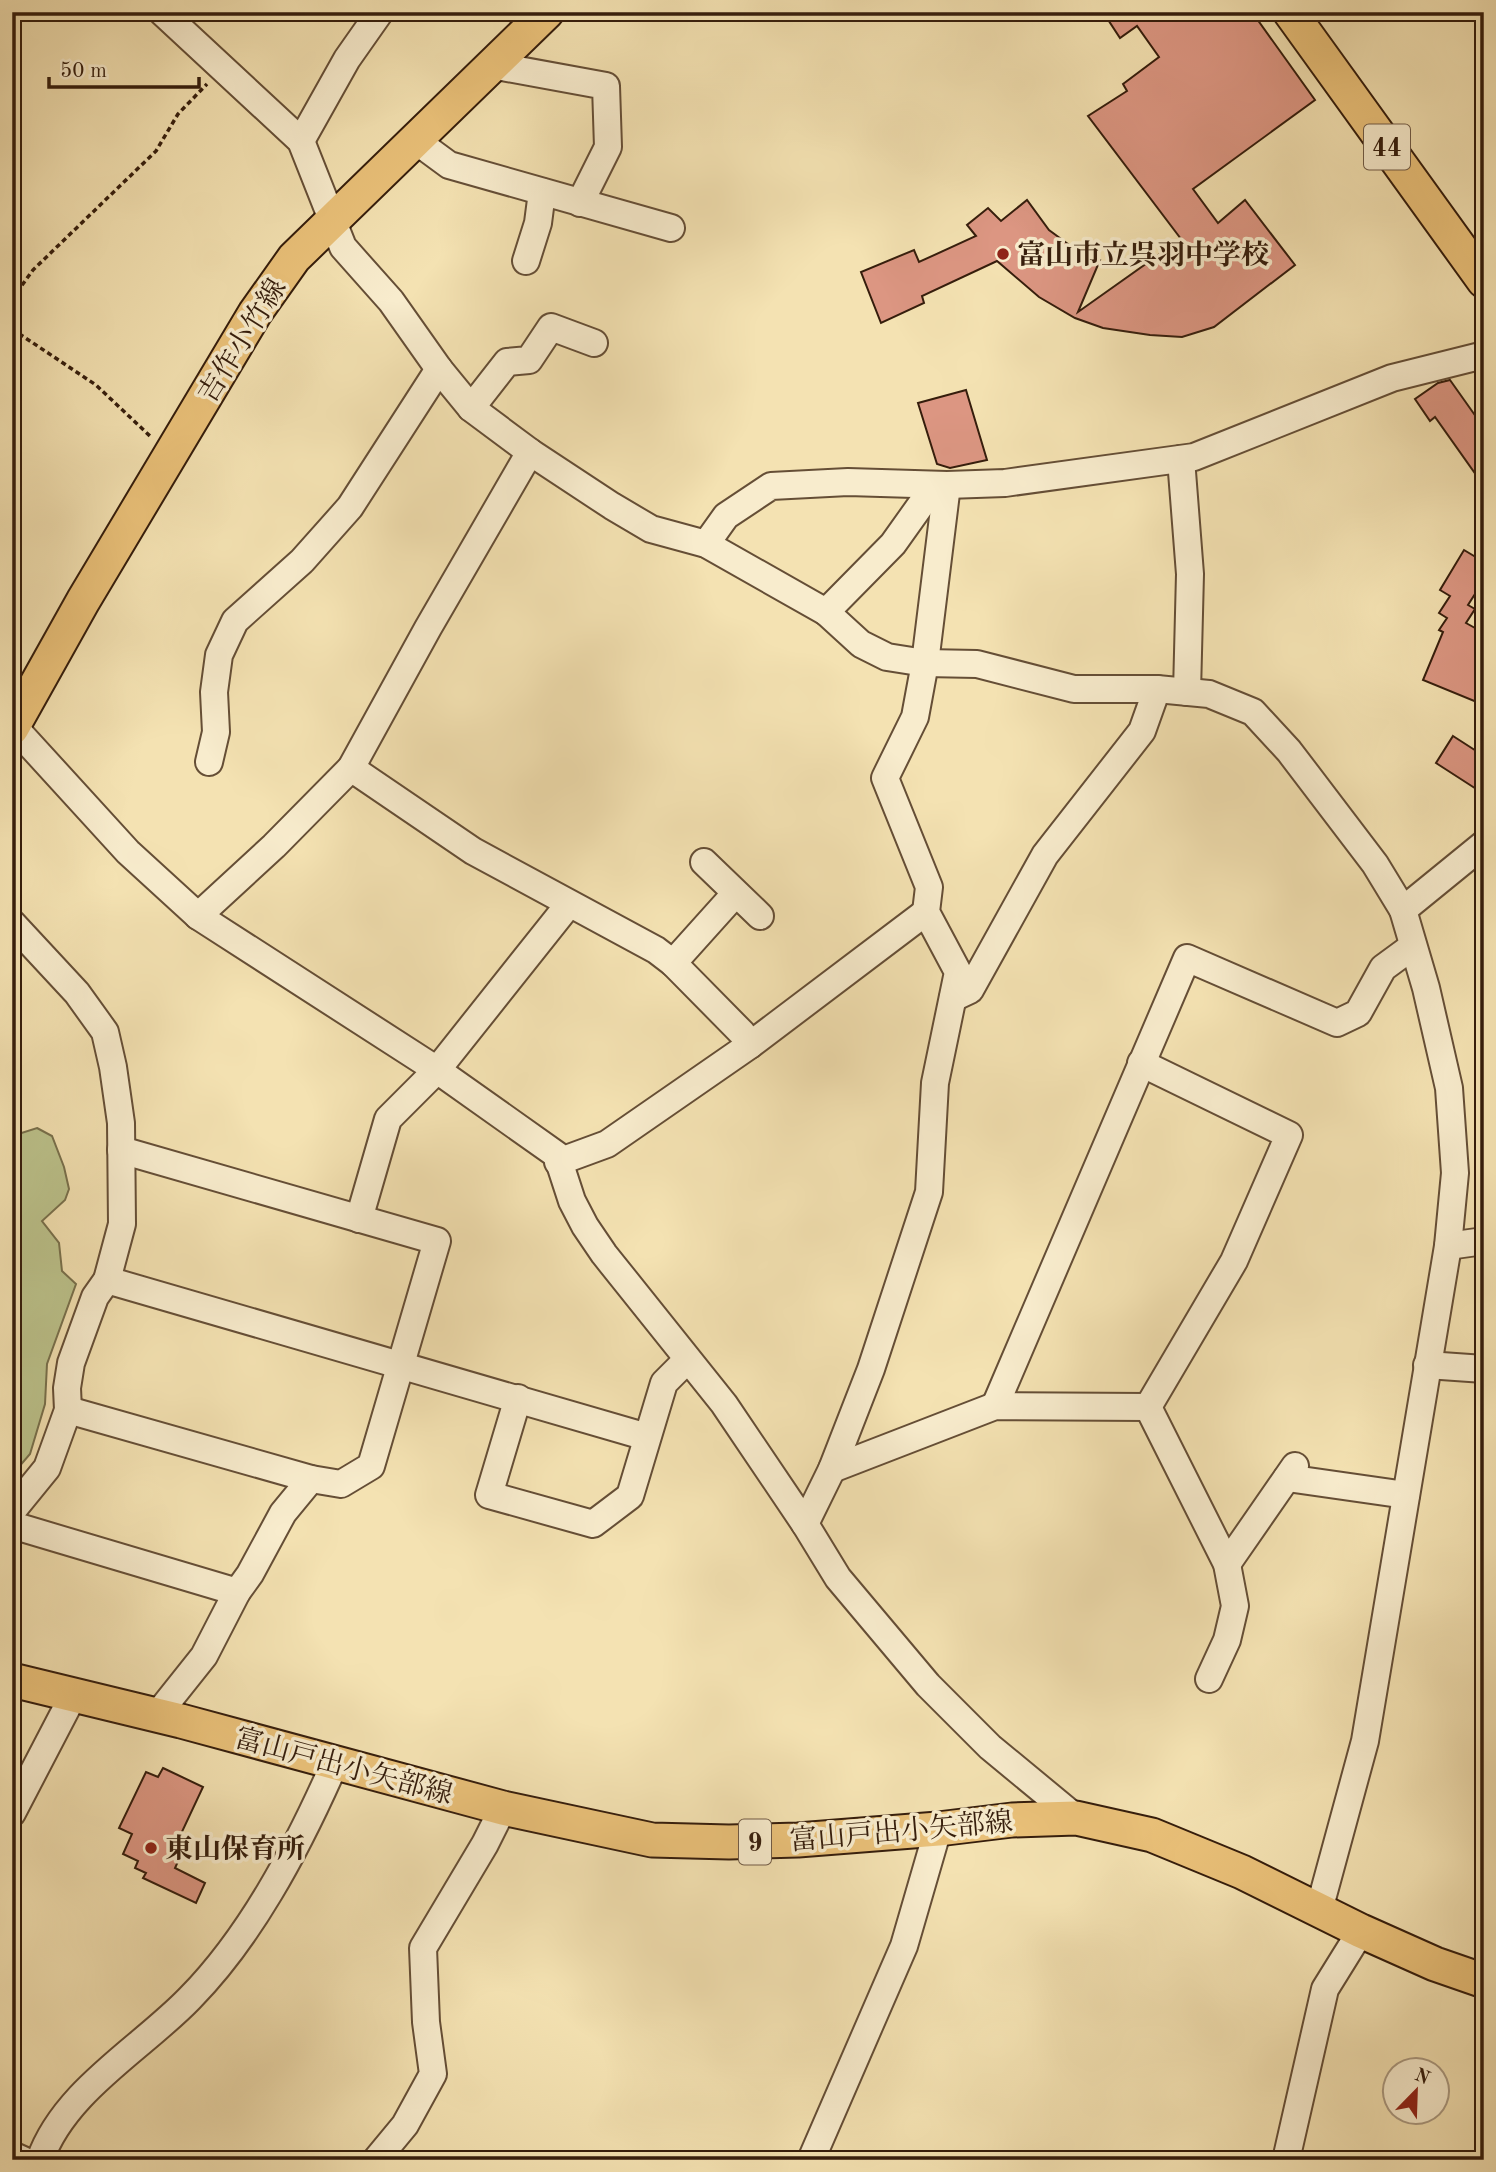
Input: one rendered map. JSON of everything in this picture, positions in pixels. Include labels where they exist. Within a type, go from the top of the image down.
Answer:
[{"type":"main road","name":"吉作小竹線","points":[[13,727],[83,601],[255,313],[294,258],[547,12]]},
{"type":"main road","name":"44","points":[[1290,12],[1484,281]]},
{"type":"main road","name":"富山戸出小矢部線","points":[[12,1680],[157,1715],[503,1808],[652,1840],[784,1841],[938,1829],[1012,1820],[1076,1818],[1152,1835],[1242,1872],[1435,1964],[1484,1981]]},
{"type":"street","points":[[162,12],[301,141],[343,247],[391,301],[439,369],[471,408],[530,452],[651,529],[706,544],[826,612],[861,644],[887,657],[925,663],[977,664],[1074,689],[1157,689],[1209,694],[1253,712],[1289,751],[1375,864],[1403,910],[1426,988],[1449,1088],[1455,1172],[1448,1246],[1365,1741],[1319,1910]]},
{"type":"street","points":[[301,141],[348,59],[380,12]]},
{"type":"street","points":[[491,65],[606,86],[608,147],[580,203]]},
{"type":"street","points":[[415,140],[449,165],[671,228]]},
{"type":"street","points":[[526,261],[538,223],[542,192]]},
{"type":"street","points":[[471,408],[507,362],[529,360],[551,327],[594,343]]},
{"type":"street","points":[[706,544],[726,516],[771,486],[848,482],[941,485],[1005,483],[1194,457],[1392,378],[1484,355]]},
{"type":"street","points":[[209,762],[216,732],[214,692],[219,654],[235,621],[302,561],[350,507],[439,369]]},
{"type":"street","points":[[198,916],[274,846],[351,768],[530,452]]},
{"type":"street","points":[[1181,459],[1190,574],[1187,692]]},
{"type":"street","points":[[826,612],[893,544],[941,485]]},
{"type":"street","points":[[805,1524],[832,1469],[871,1369],[929,1192],[935,1083],[958,972],[926,912],[929,887],[886,778],[915,717],[925,663],[941,485]]},
{"type":"street","points":[[953,998],[970,990],[1045,855],[1142,731],[1157,689]]},
{"type":"street","points":[[13,727],[128,852],[198,916],[438,1070],[557,1155],[572,1201],[585,1227],[724,1404],[838,1578],[928,1685],[990,1747],[1076,1818]]},
{"type":"street","points":[[351,768],[473,851],[656,950],[673,963],[742,1033],[750,1045]]},
{"type":"street","points":[[1403,910],[1484,844]]},
{"type":"street","points":[[704,862],[760,916]]},
{"type":"street","points":[[673,963],[735,894]]},
{"type":"street","points":[[359,1219],[388,1119],[438,1070],[569,904]]},
{"type":"street","points":[[558,1162],[607,1144],[750,1045],[926,912]]},
{"type":"street","points":[[12,923],[77,993],[105,1031],[121,1123],[122,1224],[107,1280],[95,1297],[71,1363],[67,1388],[68,1410],[47,1468],[12,1511]]},
{"type":"street","points":[[995,1406],[1187,958],[1337,1023],[1358,1013],[1383,968],[1413,946]]},
{"type":"street","points":[[1141,1063],[1289,1135],[1234,1261],[1148,1407]]},
{"type":"street","points":[[68,1410],[311,1479],[341,1485],[371,1466],[437,1241],[121,1150]]},
{"type":"street","points":[[1448,1246],[1484,1241]]},
{"type":"street","points":[[107,1280],[647,1437]]},
{"type":"street","points":[[518,1398],[489,1495],[593,1524],[629,1496],[664,1383],[687,1360]]},
{"type":"street","points":[[1427,1365],[1484,1369]]},
{"type":"street","points":[[832,1469],[995,1406],[1148,1407]]},
{"type":"street","points":[[1148,1407],[1227,1564],[1235,1606],[1227,1640],[1209,1679]]},
{"type":"street","points":[[1227,1564],[1291,1472],[1406,1495]]},
{"type":"street","points":[[157,1715],[204,1656],[283,1513],[311,1479]]},
{"type":"street","points":[[12,1525],[237,1592]]},
{"type":"street","points":[[12,1813],[75,1694]]},
{"type":"street","points":[[40,2160],[70,2107],[190,1999],[245,1932],[308,1823],[330,1774]]},
{"type":"street","points":[[376,2160],[405,2125],[433,2074],[426,2022],[423,1948],[485,1844],[503,1808]]},
{"type":"street","points":[[811,2160],[904,1946],[938,1829]]},
{"type":"street","points":[[1286,2160],[1325,1989],[1361,1931]]},
{"type":"street","points":[[12,2155],[23,2160]]},
{"type":"path","points":[[12,299],[33,270],[156,150],[178,114],[223,68]]},
{"type":"path","points":[[12,329],[96,385],[170,455]]},
{"type":"green space","points":[[37,1128],[52,1136],[69,1189],[65,1200],[42,1221],[59,1243],[62,1271],[76,1284],[47,1364],[45,1404],[30,1454],[12,1475],[12,1136]]},
{"type":"building","points":[[1103,12],[1252,12],[1315,100],[1193,189],[1218,223],[1245,200],[1295,265],[1214,327],[1182,337],[1103,328],[1075,318],[1039,297],[997,261],[922,296],[924,303],[881,323],[861,272],[914,250],[919,262],[976,236],[967,225],[988,208],[1001,221],[1027,200],[1049,230],[1072,247],[1100,260],[1078,312],[1181,239],[1088,116],[1127,91],[1123,84],[1159,57],[1137,26],[1120,38]]},
{"type":"building","points":[[1450,380],[1484,428],[1484,486],[1435,417],[1430,421],[1415,399],[1438,383]]},
{"type":"building","points":[[966,390],[987,460],[950,468],[937,464],[918,403]]},
{"type":"building","points":[[1464,550],[1484,562],[1484,580],[1468,605],[1475,609],[1466,623],[1484,633],[1484,705],[1423,680],[1443,632],[1439,630],[1447,618],[1439,613],[1450,596],[1440,590]]},
{"type":"building","points":[[1453,736],[1484,756],[1484,794],[1436,763]]},
{"type":"building","points":[[163,1768],[203,1787],[172,1853],[180,1857],[175,1868],[205,1883],[196,1903],[143,1878],[146,1873],[135,1868],[138,1861],[123,1854],[132,1834],[119,1828],[146,1772],[158,1777]]},
{"type":"place","name":"富山市立呉羽中学校","points":[[1003,254]]},
{"type":"place","name":"東山保育所","points":[[151,1848]]}]
